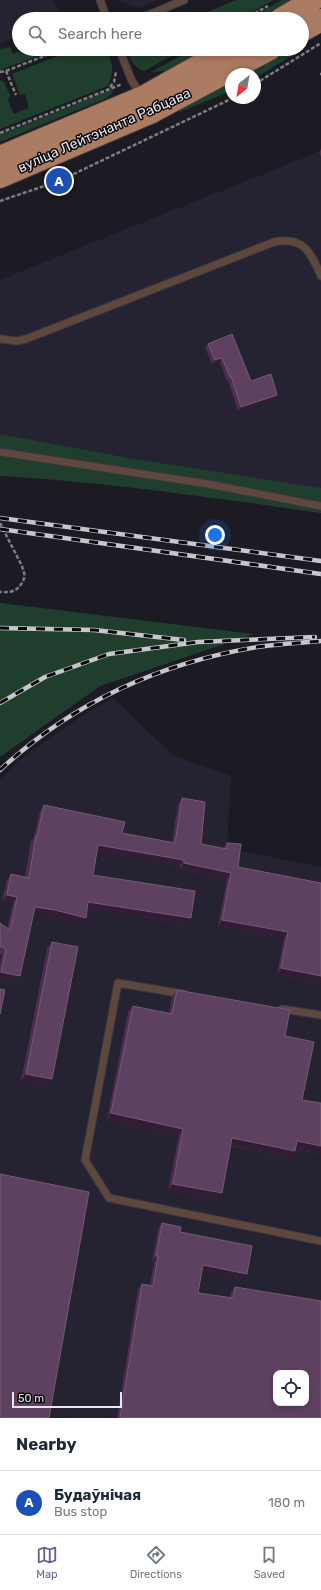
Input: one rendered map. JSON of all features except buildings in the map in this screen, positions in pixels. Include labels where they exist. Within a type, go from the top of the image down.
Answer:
[{"type":"highway","points":[[277,11],[313,0]]},
{"type":"highway","points":[[309,27],[321,20]]},
{"type":"highway","name":"вуліца Лейтэнанта Рабцава","points":[[0,177],[144,100],[216,56]]},
{"type":"highway","name":"вуліца Лейтэнанта Рабцава","points":[[0,156],[253,56]]},
{"type":"lane","points":[[100,0],[104,12]]},
{"type":"lane","points":[[156,12],[184,0]]},
{"type":"lane","points":[[122,56],[144,100]]},
{"type":"lane","points":[[0,339],[8,341],[26,339],[274,242],[290,240],[298,242],[305,247],[310,252],[321,276]]},
{"type":"lane","points":[[0,452],[208,484],[321,506]]},
{"type":"lane","points":[[188,994],[118,983],[85,1160],[109,1198],[321,1241]]},
{"type":"lane","points":[[274,1007],[321,1015]]},
{"type":"path","points":[[309,50],[321,43]]},
{"type":"path","points":[[0,72],[44,56]]},
{"type":"path","points":[[261,80],[300,56]]},
{"type":"path","points":[[0,133],[110,88],[114,82],[116,72],[114,65]]},
{"type":"path","points":[[6,71],[16,95]]},
{"type":"path","points":[[110,88],[144,100]]},
{"type":"path","points":[[0,201],[59,181],[225,102]]},
{"type":"path","points":[[0,523],[22,566],[25,576],[17,590],[10,593],[0,592]]},
{"type":"shaded area","points":[[0,0],[53,0],[59,12],[12,12],[12,38],[0,43]]},
{"type":"shaded area","points":[[117,0],[159,0],[140,8]]},
{"type":"shaded area","points":[[321,151],[321,488],[135,459],[0,434],[0,280]]},
{"type":"shaded area","points":[[113,698],[174,756],[231,776],[227,848],[321,867],[321,1418],[0,1418],[0,780],[19,760],[80,717]]},
{"type":"green space","points":[[236,0],[274,0],[252,12],[208,12]]},
{"type":"green space","points":[[282,0],[296,0],[275,12],[261,12]]},
{"type":"green space","points":[[0,47],[1,49],[10,47],[12,56],[38,56],[0,70]]},
{"type":"green space","points":[[57,56],[108,56],[112,67],[108,86],[0,129],[0,80],[4,82],[11,97],[7,98],[14,114],[29,108],[25,94],[20,95],[12,74]]},
{"type":"green space","points":[[130,56],[171,56],[144,71],[135,65]]},
{"type":"green space","points":[[180,56],[196,56],[166,71],[151,72]]},
{"type":"green space","points":[[277,56],[292,56],[261,74],[261,68],[256,68]]},
{"type":"green space","points":[[225,84],[225,93],[178,113],[181,110],[180,108]]},
{"type":"green space","points":[[113,89],[112,93],[107,98],[0,142],[0,135]]},
{"type":"green space","points":[[0,434],[135,459],[321,488],[321,513],[121,486],[0,476]]},
{"type":"green space","points":[[0,603],[254,634],[100,686],[0,757]]},
{"type":"railway","points":[[0,518],[321,561]]},
{"type":"railway","points":[[0,529],[321,574]]},
{"type":"railway","points":[[0,628],[94,630],[184,640]]},
{"type":"railway","points":[[0,703],[45,677],[109,654],[198,642],[315,637]]},
{"type":"railway","points":[[0,770],[28,746],[87,706],[119,689],[152,675],[221,654],[257,647],[321,641]]},
{"type":"place","name":"Будаўнічая","points":[[59,181]]}]
